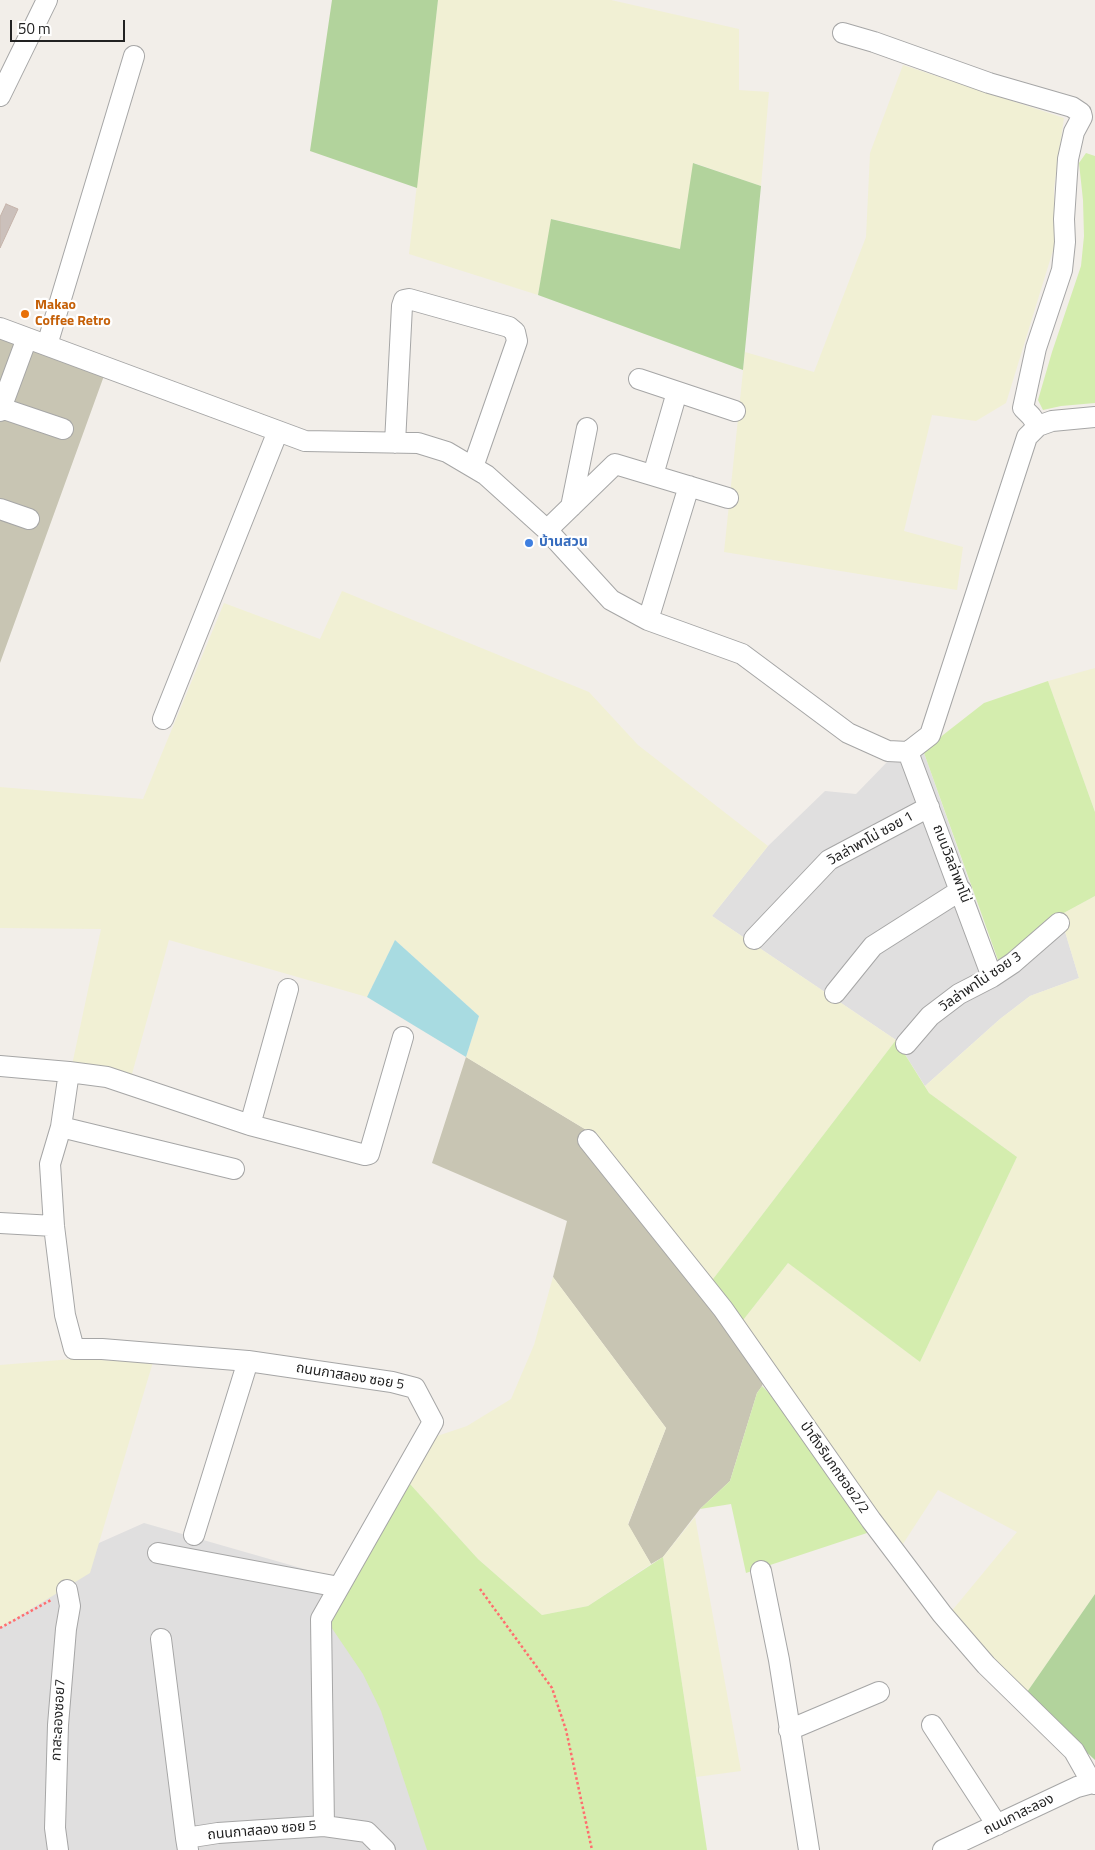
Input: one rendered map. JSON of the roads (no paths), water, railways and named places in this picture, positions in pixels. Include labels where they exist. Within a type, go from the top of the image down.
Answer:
[{"type":"street","points":[[0,96],[47,0]]},
{"type":"street","points":[[843,34],[874,42],[989,83],[1072,107],[1081,113],[1082,118],[1074,132],[1068,159],[1062,270],[1036,348],[1023,408],[1038,426]]},
{"type":"street","points":[[47,346],[134,56]]},
{"type":"street","points":[[395,443],[402,306],[404,300],[409,299],[509,327],[515,332],[517,341],[473,467]]},
{"type":"street","points":[[0,328],[304,441],[418,443],[446,452],[486,475],[547,530],[611,600],[648,620],[742,654],[848,733],[888,751],[908,752],[930,735],[1027,437],[1038,426],[1052,421],[1095,417]]},
{"type":"street","points":[[27,338],[0,410],[63,429]]},
{"type":"street","points":[[639,379],[735,411]]},
{"type":"street","points":[[652,475],[677,392]]},
{"type":"street","points":[[571,507],[587,428]]},
{"type":"street","points":[[162,719],[278,431]]},
{"type":"street","points":[[547,530],[616,464],[728,498]]},
{"type":"street","points":[[648,620],[689,486]]},
{"type":"street","points":[[0,509],[29,518]]},
{"type":"street","name":"ถนนวิลล่าพาโน่","points":[[908,752],[992,977]]},
{"type":"street","name":"วิลล่าพาโน่ ซอย 1","points":[[754,939],[829,860],[929,807]]},
{"type":"street","points":[[835,993],[873,946],[960,890]]},
{"type":"street","name":"วิลล่าพาโน่ ซอย 3","points":[[906,1044],[930,1016],[959,994],[992,977],[1012,963],[1059,923]]},
{"type":"street","points":[[250,1125],[288,989]]},
{"type":"street","points":[[0,1066],[107,1077],[250,1125],[365,1155],[370,1154],[403,1037]]},
{"type":"street","name":"ถนนกาสลอง ซอย 5","points":[[69,1072],[61,1127],[50,1164],[54,1226],[65,1315],[74,1349],[102,1349],[248,1361],[392,1382],[415,1388],[433,1422],[321,1619],[324,1826],[218,1833],[187,1844]]},
{"type":"street","points":[[61,1127],[234,1169]]},
{"type":"street","name":"ป่าตึงริมกกซอย2/2","points":[[588,1140],[723,1309],[870,1520],[942,1614],[986,1665],[1074,1751],[1094,1784]]},
{"type":"street","points":[[0,1223],[54,1226]]},
{"type":"street","points":[[194,1535],[248,1361]]},
{"type":"street","points":[[158,1553],[339,1587]]},
{"type":"street","points":[[761,1571],[779,1660],[809,1850]]},
{"type":"street","name":"กาสะลองซอย7","points":[[58,1850],[55,1828],[58,1734],[66,1629],[70,1606],[67,1590]]},
{"type":"street","points":[[161,1639],[187,1844]]},
{"type":"street","points":[[789,1730],[879,1692]]},
{"type":"street","points":[[932,1725],[997,1825]]},
{"type":"street","name":"ถนนกาสะลอง","points":[[944,1850],[1077,1787],[1094,1784]]},
{"type":"street","points":[[324,1826],[367,1832],[385,1850]]},
{"type":"water","points":[[395,940],[479,1016],[466,1057],[367,997]]},
{"type":"place","name":"Makao Coffee Retro","points":[[25,314]]},
{"type":"place","name":"บ้านสวน","points":[[529,543]]}]
